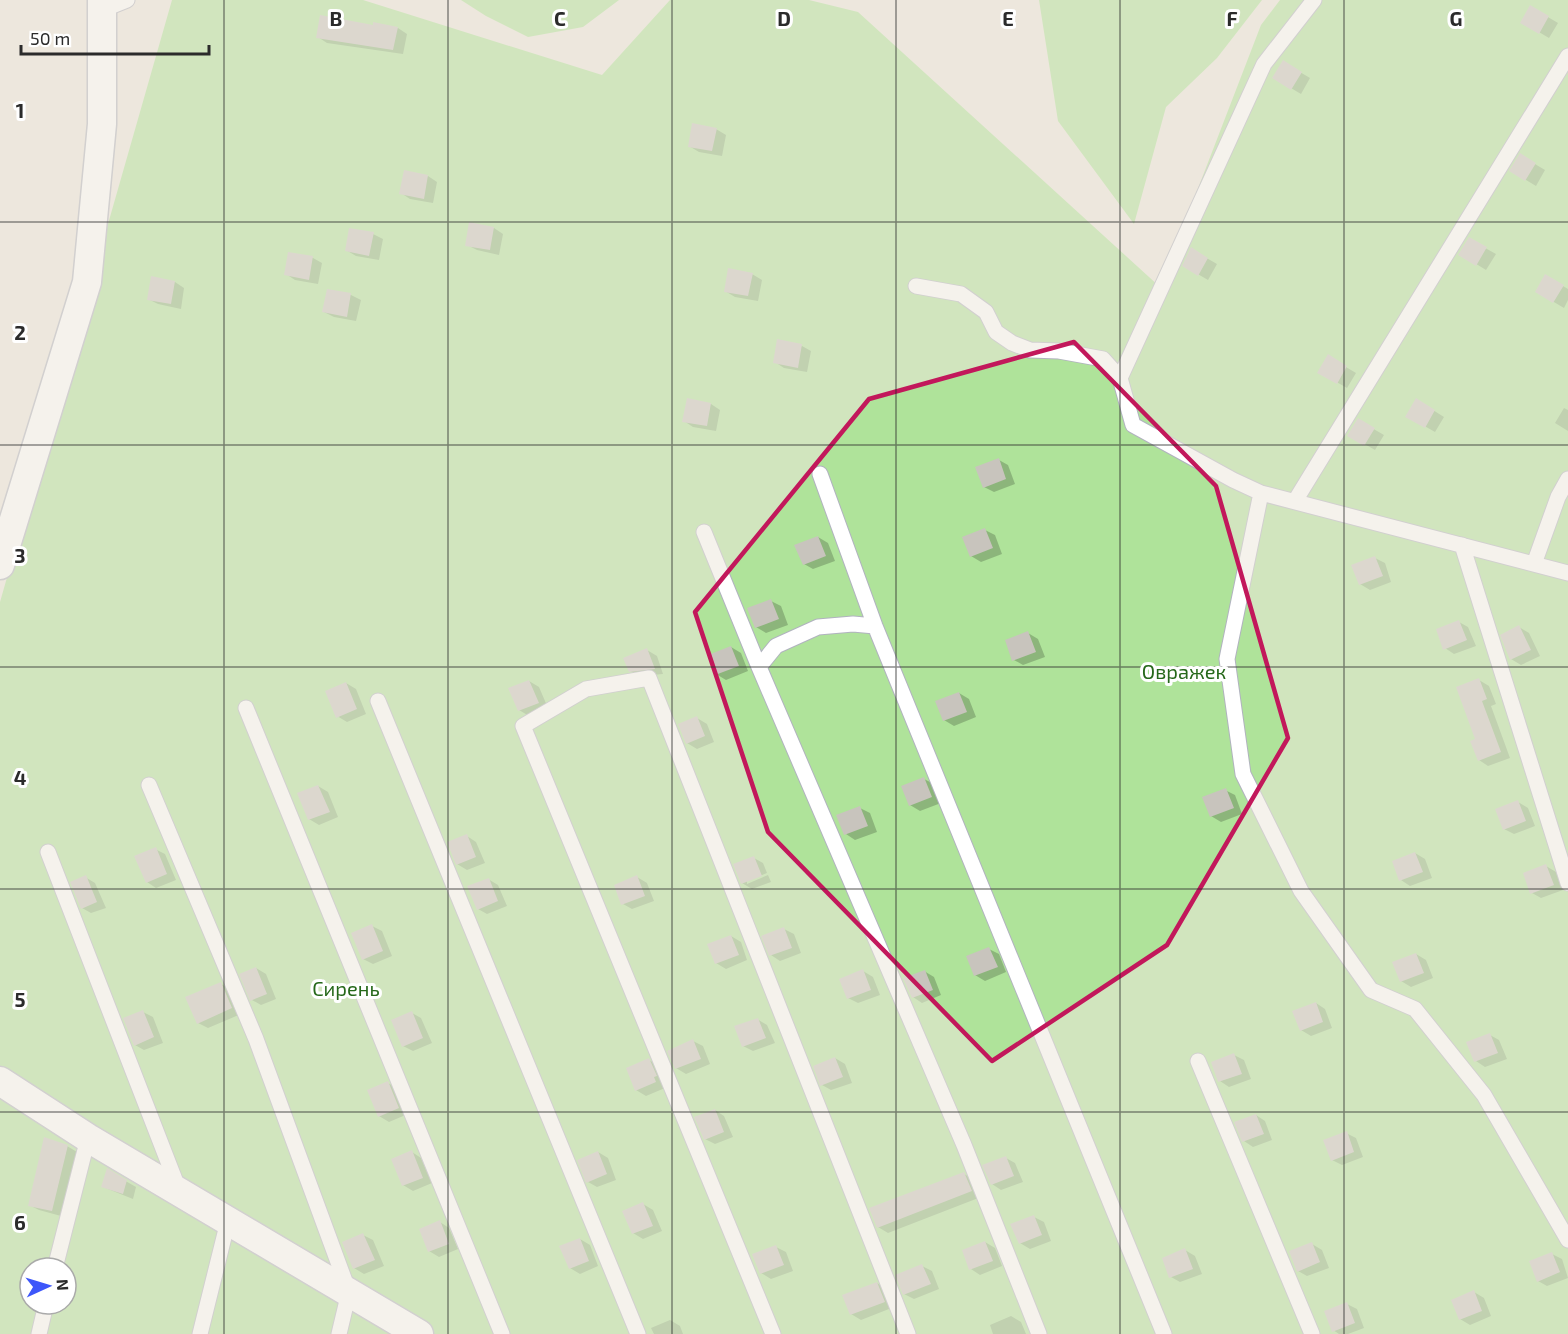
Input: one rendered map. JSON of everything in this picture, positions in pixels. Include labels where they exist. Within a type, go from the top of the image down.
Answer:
[{"type":"street","points":[[0,565],[87,282],[102,124],[110,3]]},
{"type":"street","points":[[0,1081],[88,1138],[419,1334]]},
{"type":"lane","points":[[1120,378],[1264,64],[1314,0]]},
{"type":"lane","points":[[1295,501],[1568,56]]},
{"type":"lane","points":[[916,286],[961,294],[986,312],[996,332],[1012,343],[1030,350],[1059,351],[1103,359],[1120,378],[1133,425],[1261,493],[1568,573]]},
{"type":"lane","points":[[820,474],[875,626],[1164,1334]]},
{"type":"lane","points":[[1534,564],[1558,497],[1568,479]]},
{"type":"lane","points":[[1261,493],[1227,659],[1242,774],[1301,891],[1371,990],[1415,1009],[1484,1095],[1568,1239]]},
{"type":"lane","points":[[704,532],[759,667],[964,1144],[1039,1334]]},
{"type":"lane","points":[[1462,545],[1568,883]]},
{"type":"lane","points":[[759,667],[776,646],[818,627],[853,624],[875,626]]},
{"type":"lane","points":[[773,1334],[524,726],[586,688],[649,678],[908,1334]]},
{"type":"lane","points":[[378,701],[638,1334]]},
{"type":"lane","points":[[246,708],[502,1334]]},
{"type":"lane","points":[[149,785],[256,1039],[349,1292],[339,1334]]},
{"type":"lane","points":[[48,852],[180,1193]]},
{"type":"lane","points":[[1198,1061],[1311,1334]]},
{"type":"lane","points":[[58,1256],[88,1138]]},
{"type":"lane","points":[[200,1334],[228,1221]]},
{"type":"lane","points":[[39,1334],[43,1316]]},
{"type":"highlighted area","points":[[1074,342],[1216,486],[1288,738],[1167,945],[992,1061],[768,832],[695,612],[869,399]]},
{"type":"green space","name":"Овражек","points":[[172,0],[363,0],[602,75],[670,0],[809,0],[858,12],[1160,287],[1261,25],[1280,0],[1568,0],[1568,1334],[0,1334],[0,602]]},
{"type":"green space","points":[[461,0],[619,0],[583,27],[528,37],[486,16]]},
{"type":"green space","points":[[1039,0],[1262,0],[1217,58],[1166,107],[1134,224],[1058,121]]},
{"type":"building","points":[[1530,5],[1549,16],[1539,34],[1520,23]]},
{"type":"building","points":[[320,15],[373,25],[373,22],[398,27],[393,50],[316,38]]},
{"type":"building","points":[[1283,60],[1302,72],[1291,90],[1272,78]]},
{"type":"building","points":[[692,123],[717,128],[712,151],[688,147]]},
{"type":"building","points":[[1520,153],[1536,163],[1525,181],[1509,171]]},
{"type":"building","points":[[404,170],[428,175],[424,199],[399,194]]},
{"type":"building","points":[[469,222],[494,227],[490,250],[465,246]]},
{"type":"building","points":[[349,228],[374,232],[369,256],[345,251]]},
{"type":"building","points":[[1469,237],[1487,247],[1476,266],[1458,255]]},
{"type":"building","points":[[1191,247],[1208,258],[1198,276],[1182,266]]},
{"type":"building","points":[[288,252],[313,256],[309,280],[284,275]]},
{"type":"building","points":[[728,268],[753,273],[748,296],[724,292]]},
{"type":"building","points":[[1545,274],[1564,285],[1553,303],[1535,292]]},
{"type":"building","points":[[151,276],[175,281],[171,304],[147,300]]},
{"type":"building","points":[[327,289],[351,293],[347,317],[322,312]]},
{"type":"building","points":[[777,339],[802,344],[798,368],[773,363]]},
{"type":"building","points":[[1328,354],[1347,366],[1337,384],[1317,373]]},
{"type":"building","points":[[687,398],[711,403],[707,426],[682,422]]},
{"type":"building","points":[[1416,398],[1435,410],[1425,428],[1405,417]]},
{"type":"building","points":[[1358,418],[1375,428],[1364,446],[1347,436]]},
{"type":"building","points":[[999,458],[1006,479],[983,488],[975,467]]},
{"type":"building","points":[[985,528],[993,548],[970,557],[962,537]]},
{"type":"building","points":[[818,536],[826,556],[803,565],[794,545]]},
{"type":"building","points":[[1375,556],[1383,576],[1359,585],[1351,565]]},
{"type":"building","points":[[771,599],[779,619],[755,628],[747,608]]},
{"type":"building","points":[[1459,620],[1467,640],[1443,650],[1436,629]]},
{"type":"building","points":[[1519,625],[1531,650],[1510,660],[1500,635]]},
{"type":"building","points":[[1028,631],[1036,652],[1012,661],[1005,640]]},
{"type":"building","points":[[731,646],[739,666],[715,675],[708,655]]},
{"type":"building","points":[[647,648],[655,669],[629,672],[623,658]]},
{"type":"building","points":[[1479,678],[1487,699],[1482,701],[1501,752],[1478,761],[1470,741],[1475,739],[1456,687]]},
{"type":"building","points":[[529,680],[539,703],[518,711],[508,688]]},
{"type":"building","points":[[346,682],[357,709],[336,718],[325,691]]},
{"type":"building","points":[[959,692],[967,712],[943,721],[935,701]]},
{"type":"building","points":[[697,716],[705,736],[686,744],[678,724]]},
{"type":"building","points":[[924,777],[932,797],[909,806],[901,786]]},
{"type":"building","points":[[318,785],[330,812],[308,820],[297,793]]},
{"type":"building","points":[[1226,788],[1234,808],[1210,817],[1202,797]]},
{"type":"building","points":[[1518,800],[1526,821],[1503,830],[1495,809]]},
{"type":"building","points":[[860,806],[868,826],[844,835],[836,815]]},
{"type":"building","points":[[467,834],[476,857],[456,865],[447,842]]},
{"type":"building","points":[[156,847],[167,874],[146,883],[134,856]]},
{"type":"building","points":[[1415,852],[1423,872],[1399,881],[1392,861]]},
{"type":"building","points":[[754,856],[762,876],[741,884],[733,864]]},
{"type":"building","points":[[1546,864],[1554,885],[1530,894],[1523,873]]},
{"type":"building","points":[[86,875],[97,902],[81,909],[70,882]]},
{"type":"building","points":[[637,875],[645,896],[621,905],[614,885]]},
{"type":"building","points":[[489,878],[498,901],[477,910],[467,886]]},
{"type":"building","points":[[372,924],[383,951],[362,960],[351,933]]},
{"type":"building","points":[[784,927],[792,948],[769,956],[761,936]]},
{"type":"building","points":[[731,935],[739,955],[715,964],[707,944]]},
{"type":"building","points":[[989,947],[998,967],[974,976],[966,956]]},
{"type":"building","points":[[1416,953],[1424,973],[1400,982],[1392,962]]},
{"type":"building","points":[[256,967],[267,994],[250,1001],[239,974]]},
{"type":"building","points":[[863,969],[871,990],[847,999],[839,979]]},
{"type":"building","points":[[925,970],[933,990],[912,998],[903,978]]},
{"type":"building","points":[[221,982],[232,1008],[197,1024],[185,997]]},
{"type":"building","points":[[1316,1002],[1323,1022],[1300,1031],[1292,1011]]},
{"type":"building","points":[[143,1010],[154,1037],[134,1046],[123,1018]]},
{"type":"building","points":[[412,1011],[423,1038],[402,1047],[391,1020]]},
{"type":"building","points":[[758,1018],[766,1038],[742,1047],[734,1026]]},
{"type":"building","points":[[1490,1033],[1498,1053],[1474,1062],[1466,1042]]},
{"type":"building","points":[[693,1039],[701,1059],[675,1069],[667,1051]]},
{"type":"building","points":[[1234,1053],[1242,1074],[1218,1082],[1211,1062]]},
{"type":"building","points":[[835,1057],[843,1077],[820,1086],[813,1066]]},
{"type":"building","points":[[649,1058],[657,1076],[654,1077],[656,1082],[635,1091],[626,1068]]},
{"type":"building","points":[[388,1081],[399,1108],[378,1117],[367,1090]]},
{"type":"building","points":[[715,1109],[724,1132],[704,1140],[694,1117]]},
{"type":"building","points":[[1256,1114],[1264,1134],[1242,1142],[1234,1122]]},
{"type":"building","points":[[1347,1131],[1354,1152],[1331,1161],[1323,1140]]},
{"type":"building","points":[[44,1137],[68,1145],[52,1211],[28,1206]]},
{"type":"building","points":[[412,1150],[423,1178],[402,1186],[391,1159]]},
{"type":"building","points":[[598,1151],[607,1174],[586,1183],[577,1160]]},
{"type":"building","points":[[1006,1156],[1014,1176],[991,1185],[982,1165]]},
{"type":"building","points":[[107,1168],[127,1180],[123,1194],[101,1187]]},
{"type":"building","points":[[964,1172],[972,1191],[877,1228],[869,1208]]},
{"type":"building","points":[[643,1202],[653,1226],[632,1234],[622,1211]]},
{"type":"building","points":[[1034,1215],[1042,1235],[1019,1244],[1010,1224]]},
{"type":"building","points":[[440,1220],[449,1244],[428,1252],[419,1229]]},
{"type":"building","points":[[363,1233],[375,1260],[353,1269],[342,1242]]},
{"type":"building","points":[[580,1238],[589,1261],[569,1269],[559,1246]]},
{"type":"building","points":[[985,1241],[993,1261],[969,1270],[962,1250]]},
{"type":"building","points":[[1312,1242],[1320,1262],[1297,1272],[1289,1251]]},
{"type":"building","points":[[776,1245],[784,1265],[760,1274],[752,1254]]},
{"type":"building","points":[[1185,1248],[1193,1269],[1169,1278],[1162,1258]]},
{"type":"building","points":[[1552,1252],[1560,1272],[1537,1282],[1529,1261]]},
{"type":"building","points":[[922,1264],[931,1284],[903,1295],[895,1275]]},
{"type":"building","points":[[877,1282],[885,1302],[850,1315],[842,1295]]},
{"type":"building","points":[[1474,1290],[1482,1311],[1459,1320],[1451,1300]]},
{"type":"building","points":[[1347,1302],[1355,1323],[1332,1332],[1324,1311]]},
{"type":"park label","name":"Сирень","points":[[346,988]]}]
